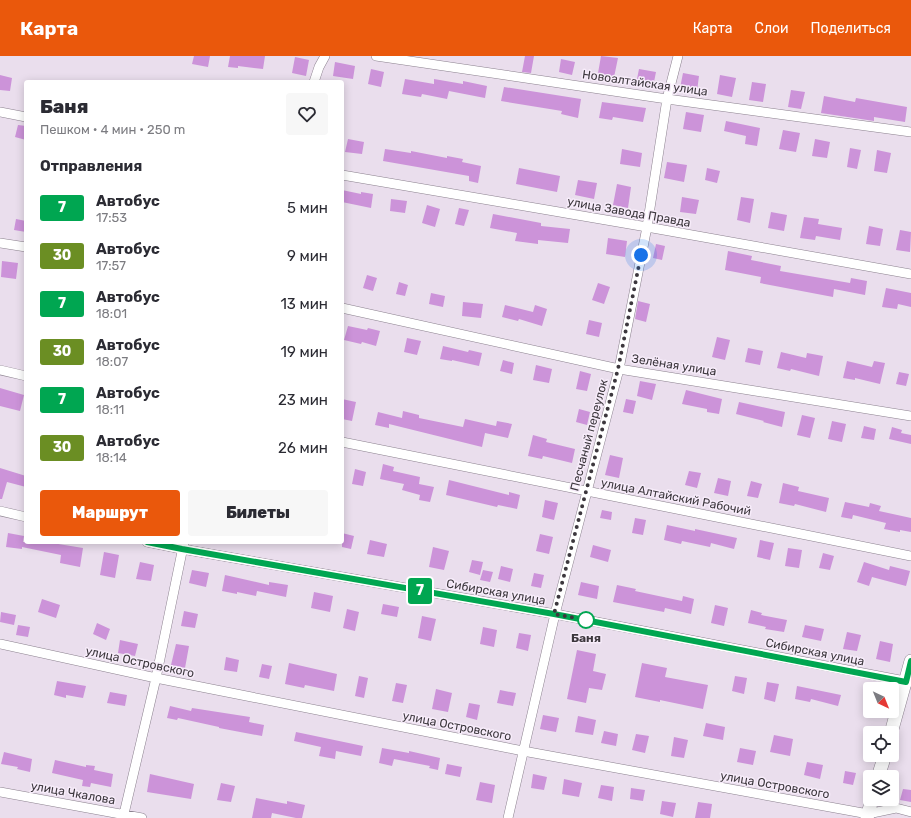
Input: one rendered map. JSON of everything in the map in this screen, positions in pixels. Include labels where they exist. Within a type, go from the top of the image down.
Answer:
[{"type":"street","points":[[315,80],[318,67],[325,56]]},
{"type":"street","name":"Новоалтайская улица","points":[[376,56],[667,99],[911,132]]},
{"type":"street","name":"Песчаный переулок","points":[[508,818],[554,614],[618,369],[647,227],[667,99],[678,56]]},
{"type":"street","points":[[0,112],[24,117]]},
{"type":"street","name":"улица Завода Правда","points":[[344,175],[911,274]]},
{"type":"street","points":[[0,242],[24,247]]},
{"type":"street","name":"Зелёная улица","points":[[344,308],[618,369],[911,416]]},
{"type":"street","points":[[0,370],[24,376]]},
{"type":"street","name":"улица Алтайский Рабочий","points":[[344,442],[911,556]]},
{"type":"street","points":[[0,511],[24,517]]},
{"type":"street","name":"Сибирская улица","points":[[165,544],[183,546],[554,614],[908,682]]},
{"type":"street","points":[[123,816],[156,678],[183,546]]},
{"type":"street","name":"улица Островского","points":[[0,644],[156,678],[523,751],[868,816],[896,808],[911,812]]},
{"type":"street","points":[[893,726],[908,682],[911,661]]},
{"type":"street","name":"улица Чкалова","points":[[0,792],[123,816],[142,818]]},
{"type":"street","points":[[868,816],[870,806]]},
{"type":"building","points":[[194,56],[210,56],[208,67],[192,64]]},
{"type":"building","points":[[230,56],[265,56],[263,69],[238,66],[238,68],[228,67]]},
{"type":"building","points":[[525,56],[534,56],[531,73],[522,72]]},
{"type":"building","points":[[601,56],[618,58],[613,82],[597,79]]},
{"type":"building","points":[[295,57],[309,60],[306,76],[292,73]]},
{"type":"building","points":[[561,59],[575,62],[572,75],[559,72]]},
{"type":"building","points":[[335,62],[355,66],[353,79],[333,76]]},
{"type":"building","points":[[371,69],[384,72],[381,87],[368,84]]},
{"type":"building","points":[[639,69],[656,72],[653,87],[636,84]]},
{"type":"building","points":[[683,73],[699,76],[697,91],[680,88]]},
{"type":"building","points":[[0,75],[12,78],[10,91],[0,90]]},
{"type":"building","points":[[720,75],[736,78],[732,97],[717,94]]},
{"type":"building","points":[[405,79],[434,84],[434,79],[463,84],[463,81],[487,86],[485,98],[449,91],[447,99],[422,94],[421,97],[402,94]]},
{"type":"building","points":[[752,82],[766,84],[763,102],[749,100]]},
{"type":"building","points":[[504,87],[581,99],[578,118],[561,114],[562,111],[501,101]]},
{"type":"building","points":[[791,90],[805,92],[801,109],[788,107]]},
{"type":"building","points":[[824,96],[855,102],[856,98],[907,107],[905,122],[874,117],[874,121],[821,113]]},
{"type":"building","points":[[602,102],[646,108],[643,122],[613,117],[612,120],[599,118]]},
{"type":"building","points":[[686,112],[704,115],[701,132],[683,129]]},
{"type":"building","points":[[726,121],[760,128],[757,146],[745,144],[746,136],[724,131]]},
{"type":"building","points":[[18,125],[24,126],[24,139],[15,137]]},
{"type":"building","points":[[783,130],[800,133],[796,152],[779,149]]},
{"type":"building","points":[[348,139],[364,142],[362,154],[345,152]]},
{"type":"building","points":[[815,139],[830,142],[827,158],[812,156]]},
{"type":"building","points":[[850,148],[861,150],[857,169],[847,167]]},
{"type":"building","points":[[385,149],[411,153],[411,151],[447,158],[447,156],[463,159],[462,162],[481,166],[478,183],[469,181],[469,176],[383,161]]},
{"type":"building","points":[[622,149],[642,153],[640,167],[620,164]]},
{"type":"building","points":[[877,150],[891,153],[887,173],[874,171]]},
{"type":"building","points":[[667,162],[687,165],[684,182],[664,178]]},
{"type":"building","points":[[519,168],[560,176],[557,192],[516,184]]},
{"type":"building","points":[[707,168],[720,171],[717,183],[705,180]]},
{"type":"building","points":[[578,180],[597,183],[594,199],[575,195]]},
{"type":"building","points":[[617,184],[631,187],[628,208],[613,205]]},
{"type":"building","points":[[344,190],[361,194],[361,192],[373,194],[371,208],[344,202]]},
{"type":"building","points":[[682,197],[699,200],[696,214],[680,212]]},
{"type":"building","points":[[741,197],[754,199],[750,223],[737,220]]},
{"type":"building","points":[[391,199],[407,201],[405,213],[390,211]]},
{"type":"building","points":[[427,205],[440,209],[435,227],[422,223]]},
{"type":"building","points":[[459,208],[469,210],[464,226],[455,224]]},
{"type":"building","points":[[771,212],[787,215],[784,231],[768,228]]},
{"type":"building","points":[[493,214],[541,223],[541,226],[570,229],[568,243],[538,240],[538,244],[515,241],[517,233],[490,228]]},
{"type":"building","points":[[804,217],[819,219],[818,224],[842,228],[840,240],[816,236],[815,240],[800,238]]},
{"type":"building","points":[[16,219],[24,221],[24,232],[14,230]]},
{"type":"building","points":[[869,226],[883,229],[880,246],[866,244]]},
{"type":"building","points":[[900,230],[911,232],[910,252],[896,250]]},
{"type":"building","points":[[608,238],[627,241],[625,257],[606,254]]},
{"type":"building","points":[[656,244],[665,246],[662,260],[653,258]]},
{"type":"building","points":[[728,251],[752,256],[751,260],[781,266],[780,271],[850,283],[851,278],[867,281],[865,295],[834,289],[833,297],[760,283],[761,277],[725,270]]},
{"type":"building","points":[[2,261],[18,263],[16,279],[1,277]]},
{"type":"building","points":[[367,275],[377,278],[373,291],[363,288]]},
{"type":"building","points":[[399,282],[408,285],[405,296],[396,294]]},
{"type":"building","points":[[598,283],[610,287],[604,304],[592,300]]},
{"type":"building","points":[[886,288],[911,293],[911,307],[898,304],[897,309],[882,307]]},
{"type":"building","points":[[431,293],[445,296],[443,307],[429,304]]},
{"type":"building","points":[[638,301],[650,304],[646,322],[635,319]]},
{"type":"building","points":[[463,302],[483,304],[481,318],[462,316]]},
{"type":"building","points":[[505,305],[533,312],[535,305],[547,309],[542,326],[519,319],[518,321],[502,317]]},
{"type":"building","points":[[589,320],[602,323],[599,337],[586,334]]},
{"type":"building","points":[[348,326],[380,331],[376,346],[362,342],[361,344],[344,340]]},
{"type":"building","points":[[717,337],[730,340],[725,360],[712,357]]},
{"type":"building","points":[[407,338],[421,341],[417,355],[404,352]]},
{"type":"building","points":[[443,346],[468,352],[469,350],[482,353],[479,366],[440,359]]},
{"type":"building","points":[[748,348],[763,351],[760,365],[745,362]]},
{"type":"building","points":[[781,352],[806,358],[807,353],[823,356],[819,376],[791,369],[790,371],[777,368]]},
{"type":"building","points":[[503,360],[514,363],[512,374],[500,371]]},
{"type":"building","points":[[847,361],[872,367],[874,361],[885,363],[880,384],[855,378],[855,380],[843,378]]},
{"type":"building","points":[[536,365],[552,369],[549,383],[533,380]]},
{"type":"building","points":[[580,371],[591,374],[587,391],[576,389]]},
{"type":"building","points":[[899,372],[909,374],[906,386],[896,384]]},
{"type":"building","points":[[640,381],[656,384],[652,400],[637,396]]},
{"type":"building","points":[[0,388],[24,395],[20,411],[0,406]]},
{"type":"building","points":[[686,390],[722,399],[719,414],[707,412],[707,409],[682,404]]},
{"type":"building","points":[[344,399],[356,402],[352,421],[344,419]]},
{"type":"building","points":[[626,399],[636,401],[633,414],[623,412]]},
{"type":"building","points":[[739,402],[785,412],[782,427],[736,414]]},
{"type":"building","points":[[579,409],[590,412],[587,425],[576,422]]},
{"type":"building","points":[[403,411],[419,415],[419,418],[463,427],[465,419],[496,426],[497,421],[512,424],[508,438],[485,433],[482,447],[389,424],[389,428],[375,425],[378,412],[402,418]]},
{"type":"building","points":[[802,415],[815,418],[810,438],[797,435]]},
{"type":"building","points":[[832,421],[846,424],[842,442],[828,439]]},
{"type":"building","points":[[864,426],[876,429],[874,440],[861,438]]},
{"type":"building","points":[[892,427],[902,430],[901,433],[911,435],[911,444],[889,439]]},
{"type":"building","points":[[533,435],[547,439],[546,442],[575,449],[572,463],[543,456],[542,459],[528,456]]},
{"type":"building","points":[[610,455],[623,458],[619,478],[605,475]]},
{"type":"building","points":[[383,464],[394,467],[393,471],[420,477],[419,484],[434,487],[430,502],[419,500],[420,495],[402,490],[404,484],[380,479]]},
{"type":"building","points":[[0,468],[24,475],[24,486],[7,482],[2,499],[0,499]]},
{"type":"building","points":[[355,469],[366,472],[363,486],[352,484]]},
{"type":"building","points":[[689,471],[701,473],[697,488],[685,485]]},
{"type":"building","points":[[718,478],[731,481],[728,496],[714,493]]},
{"type":"building","points":[[449,480],[509,495],[509,492],[520,495],[517,509],[498,505],[497,507],[446,495]]},
{"type":"building","points":[[751,481],[762,484],[758,498],[747,496]]},
{"type":"building","points":[[783,483],[799,487],[798,491],[829,498],[826,512],[795,504],[794,506],[779,503]]},
{"type":"building","points":[[545,500],[558,503],[554,520],[542,517]]},
{"type":"building","points":[[845,502],[869,507],[870,503],[881,506],[879,511],[911,518],[911,532],[900,530],[900,532],[884,529],[886,523],[853,515],[852,519],[841,517]]},
{"type":"building","points":[[602,510],[612,512],[611,520],[600,518]]},
{"type":"building","points":[[635,518],[646,520],[643,535],[632,533]]},
{"type":"building","points":[[667,525],[737,538],[734,549],[711,543],[710,547],[682,541],[681,544],[664,540]]},
{"type":"building","points":[[8,533],[24,536],[24,544],[58,544],[83,548],[80,567],[60,563],[61,555],[22,547],[22,549],[6,547]]},
{"type":"building","points":[[344,534],[354,536],[351,549],[342,547],[342,544],[344,544]]},
{"type":"building","points":[[540,534],[553,537],[549,554],[536,551]]},
{"type":"building","points":[[370,540],[387,544],[384,557],[367,554]]},
{"type":"building","points":[[760,540],[774,543],[770,560],[757,557]]},
{"type":"building","points":[[593,545],[611,550],[608,562],[590,557]]},
{"type":"building","points":[[433,547],[449,551],[444,570],[429,567]]},
{"type":"building","points":[[788,548],[802,550],[799,568],[785,566]]},
{"type":"building","points":[[104,552],[119,555],[115,578],[100,575]]},
{"type":"building","points":[[823,553],[834,556],[830,570],[819,568]]},
{"type":"building","points":[[472,560],[483,562],[480,575],[469,572]]},
{"type":"building","points":[[140,562],[154,565],[151,581],[136,579]]},
{"type":"building","points":[[864,562],[889,570],[890,566],[910,571],[906,586],[872,577],[869,586],[857,582]]},
{"type":"building","points":[[501,566],[513,569],[510,582],[498,579]]},
{"type":"building","points":[[192,570],[209,573],[206,587],[189,583]]},
{"type":"building","points":[[483,570],[493,572],[490,582],[480,580]]},
{"type":"building","points":[[534,573],[544,575],[541,588],[531,586]]},
{"type":"building","points":[[225,575],[269,585],[269,582],[288,585],[286,597],[257,591],[256,596],[222,591]]},
{"type":"building","points":[[581,582],[599,586],[597,599],[578,595]]},
{"type":"building","points":[[617,585],[636,589],[635,591],[682,601],[683,596],[694,599],[691,614],[665,608],[664,612],[613,602]]},
{"type":"building","points":[[314,592],[333,596],[330,612],[311,608]]},
{"type":"building","points":[[42,599],[60,605],[56,618],[38,612]]},
{"type":"building","points":[[383,604],[399,607],[397,617],[381,614]]},
{"type":"building","points":[[715,605],[728,608],[724,626],[711,623]]},
{"type":"building","points":[[347,609],[359,612],[355,631],[343,628]]},
{"type":"building","points":[[751,610],[762,613],[761,615],[787,620],[784,632],[765,629],[766,627],[748,623]]},
{"type":"building","points":[[184,611],[198,614],[195,628],[181,626]]},
{"type":"building","points":[[1,612],[16,615],[14,625],[0,622]]},
{"type":"building","points":[[422,616],[436,619],[431,641],[418,638]]},
{"type":"building","points":[[97,623],[110,629],[106,640],[93,634]]},
{"type":"building","points":[[18,625],[30,627],[28,637],[16,635]]},
{"type":"building","points":[[805,625],[824,629],[821,641],[802,637]]},
{"type":"building","points":[[483,627],[497,630],[494,647],[480,644]]},
{"type":"building","points":[[847,632],[861,635],[857,651],[843,649]]},
{"type":"building","points":[[519,633],[531,635],[528,651],[516,648]]},
{"type":"building","points":[[120,640],[138,644],[135,656],[118,653]]},
{"type":"building","points":[[880,641],[893,644],[890,662],[876,659]]},
{"type":"building","points":[[176,644],[189,646],[185,668],[171,665]]},
{"type":"building","points":[[577,650],[596,654],[593,671],[606,674],[602,690],[589,688],[586,703],[567,699]]},
{"type":"building","points":[[226,657],[239,660],[237,672],[224,670]]},
{"type":"building","points":[[289,663],[337,674],[334,691],[305,685],[304,688],[285,684]]},
{"type":"building","points":[[642,663],[667,668],[665,677],[708,685],[703,709],[660,700],[660,702],[635,697]]},
{"type":"building","points":[[262,664],[272,666],[269,679],[259,677]]},
{"type":"building","points":[[359,676],[368,678],[364,698],[355,696]]},
{"type":"building","points":[[735,676],[747,678],[744,694],[732,691]]},
{"type":"building","points":[[57,681],[86,686],[83,698],[66,695],[66,698],[54,695]]},
{"type":"building","points":[[767,682],[779,684],[775,702],[764,699]]},
{"type":"building","points":[[396,683],[407,685],[403,703],[392,701]]},
{"type":"building","points":[[797,686],[841,695],[838,706],[811,699],[810,702],[795,699]]},
{"type":"building","points":[[436,689],[452,693],[448,712],[432,709]]},
{"type":"building","points":[[500,690],[516,693],[513,706],[497,703]]},
{"type":"building","points":[[110,692],[127,695],[125,706],[107,703]]},
{"type":"building","points":[[469,703],[480,705],[477,720],[466,717]]},
{"type":"building","points":[[170,706],[191,711],[192,708],[250,717],[249,722],[264,725],[262,736],[178,718],[177,720],[167,718]]},
{"type":"building","points":[[543,715],[559,718],[556,732],[540,729]]},
{"type":"building","points":[[578,716],[596,720],[593,735],[575,732]]},
{"type":"building","points":[[706,723],[725,727],[723,740],[703,736]]},
{"type":"building","points":[[604,731],[618,734],[616,746],[601,743]]},
{"type":"building","points":[[296,732],[363,746],[361,756],[336,751],[335,759],[319,756],[321,747],[294,741]]},
{"type":"building","points":[[636,734],[649,736],[645,753],[632,750]]},
{"type":"building","points":[[774,735],[793,739],[790,756],[770,752]]},
{"type":"building","points":[[674,737],[688,740],[684,758],[671,756]]},
{"type":"building","points":[[382,748],[409,753],[409,751],[440,758],[438,770],[429,768],[430,766],[394,759],[392,766],[379,763]]},
{"type":"building","points":[[740,748],[756,751],[753,765],[737,762]]},
{"type":"building","points":[[4,752],[32,759],[30,772],[17,769],[18,767],[1,764]]},
{"type":"building","points":[[55,760],[86,767],[86,765],[95,766],[94,770],[113,774],[111,787],[91,783],[90,787],[82,786],[83,780],[52,773]]},
{"type":"building","points":[[807,762],[823,765],[820,779],[804,775]]},
{"type":"building","points":[[447,764],[462,767],[460,777],[445,774]]},
{"type":"building","points":[[845,771],[856,773],[853,785],[843,783]]},
{"type":"building","points":[[150,774],[194,784],[191,799],[147,792]]},
{"type":"building","points":[[533,774],[547,777],[544,790],[531,788]]},
{"type":"building","points":[[564,779],[582,783],[579,797],[562,794]]},
{"type":"building","points":[[480,782],[495,785],[492,803],[476,800]]},
{"type":"building","points":[[221,783],[235,786],[231,802],[217,800]]},
{"type":"building","points":[[601,785],[614,787],[612,801],[598,798]]},
{"type":"building","points":[[631,788],[645,790],[643,801],[630,799]]},
{"type":"building","points":[[903,789],[911,790],[911,802],[900,800]]},
{"type":"building","points":[[256,798],[287,804],[287,801],[305,805],[302,818],[272,813],[271,818],[252,818]]},
{"type":"building","points":[[662,801],[676,803],[673,817],[660,814]]},
{"type":"building","points":[[698,802],[712,804],[710,818],[695,818]]},
{"type":"bus line","name":"7","points":[[157,544],[554,614],[906,682],[911,661]]},
{"type":"place","name":"Баня","points":[[586,620]]},
{"type":"route","points":[[586,620],[554,614],[618,369],[641,255]]}]
